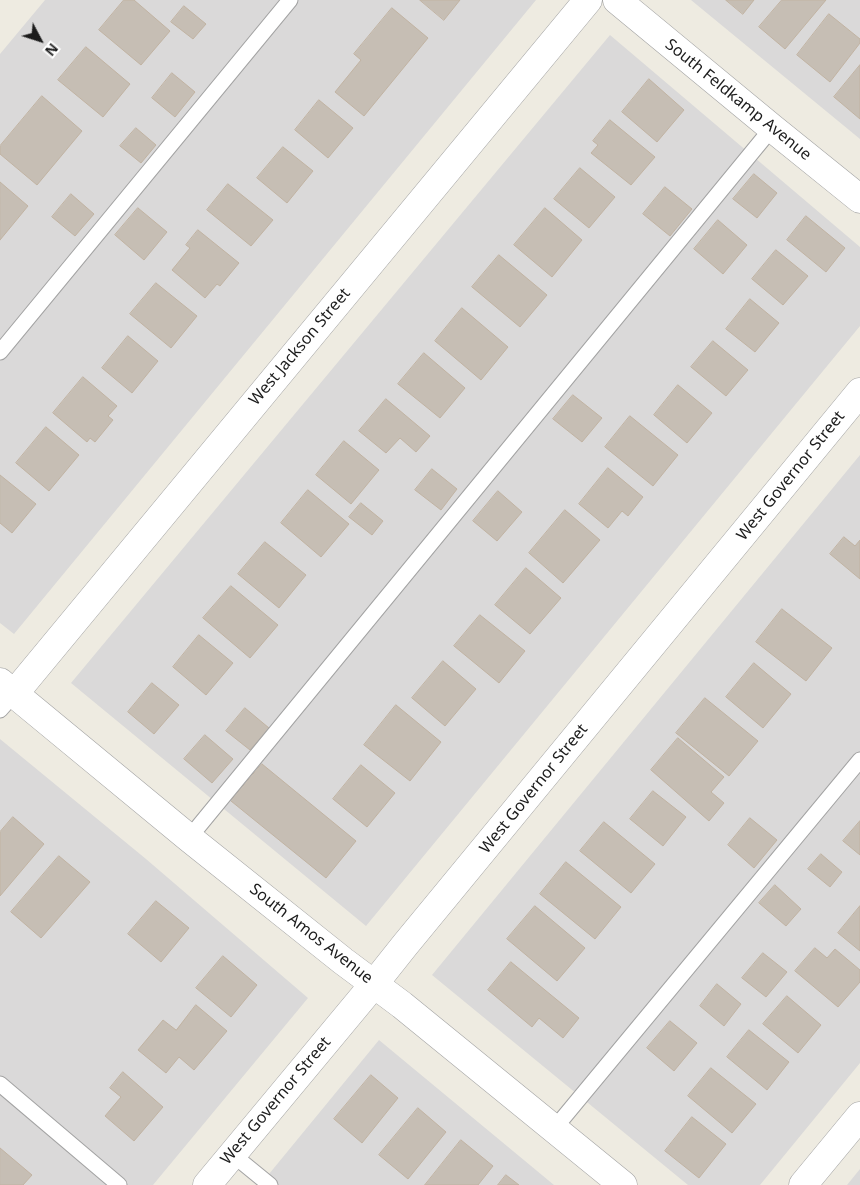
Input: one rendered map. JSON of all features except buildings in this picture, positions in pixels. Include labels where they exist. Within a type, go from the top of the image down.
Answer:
[{"type":"street","name":"West Jackson Street","points":[[5,696],[588,0]]},
{"type":"street","name":"South Feldkamp Avenue","points":[[617,0],[860,199]]},
{"type":"street","name":"West Governor Street","points":[[207,1185],[860,392]]},
{"type":"street","name":"South Amos Avenue","points":[[5,696],[190,838],[343,961],[402,1004],[624,1185]]},
{"type":"street","points":[[803,1185],[860,1116]]},
{"type":"lane","points":[[0,352],[290,0]]},
{"type":"lane","points":[[190,838],[772,128]]},
{"type":"lane","points":[[554,1129],[860,760]]},
{"type":"lane","points":[[0,1084],[119,1185]]},
{"type":"lane","points":[[232,1154],[270,1185]]},
{"type":"shaded area","points":[[45,0],[536,0],[14,634],[0,623],[0,54]]},
{"type":"shaded area","points":[[691,0],[860,0],[860,139]]},
{"type":"shaded area","points":[[610,35],[860,247],[860,326],[366,926],[71,683]]},
{"type":"shaded area","points":[[860,455],[860,1063],[760,1185],[688,1185],[432,975]]},
{"type":"shaded area","points":[[0,739],[146,859],[308,998],[153,1185],[0,1185]]},
{"type":"shaded area","points":[[379,1040],[554,1185],[260,1185]]},
{"type":"shaded area","points":[[860,1169],[860,1185],[847,1185]]}]
